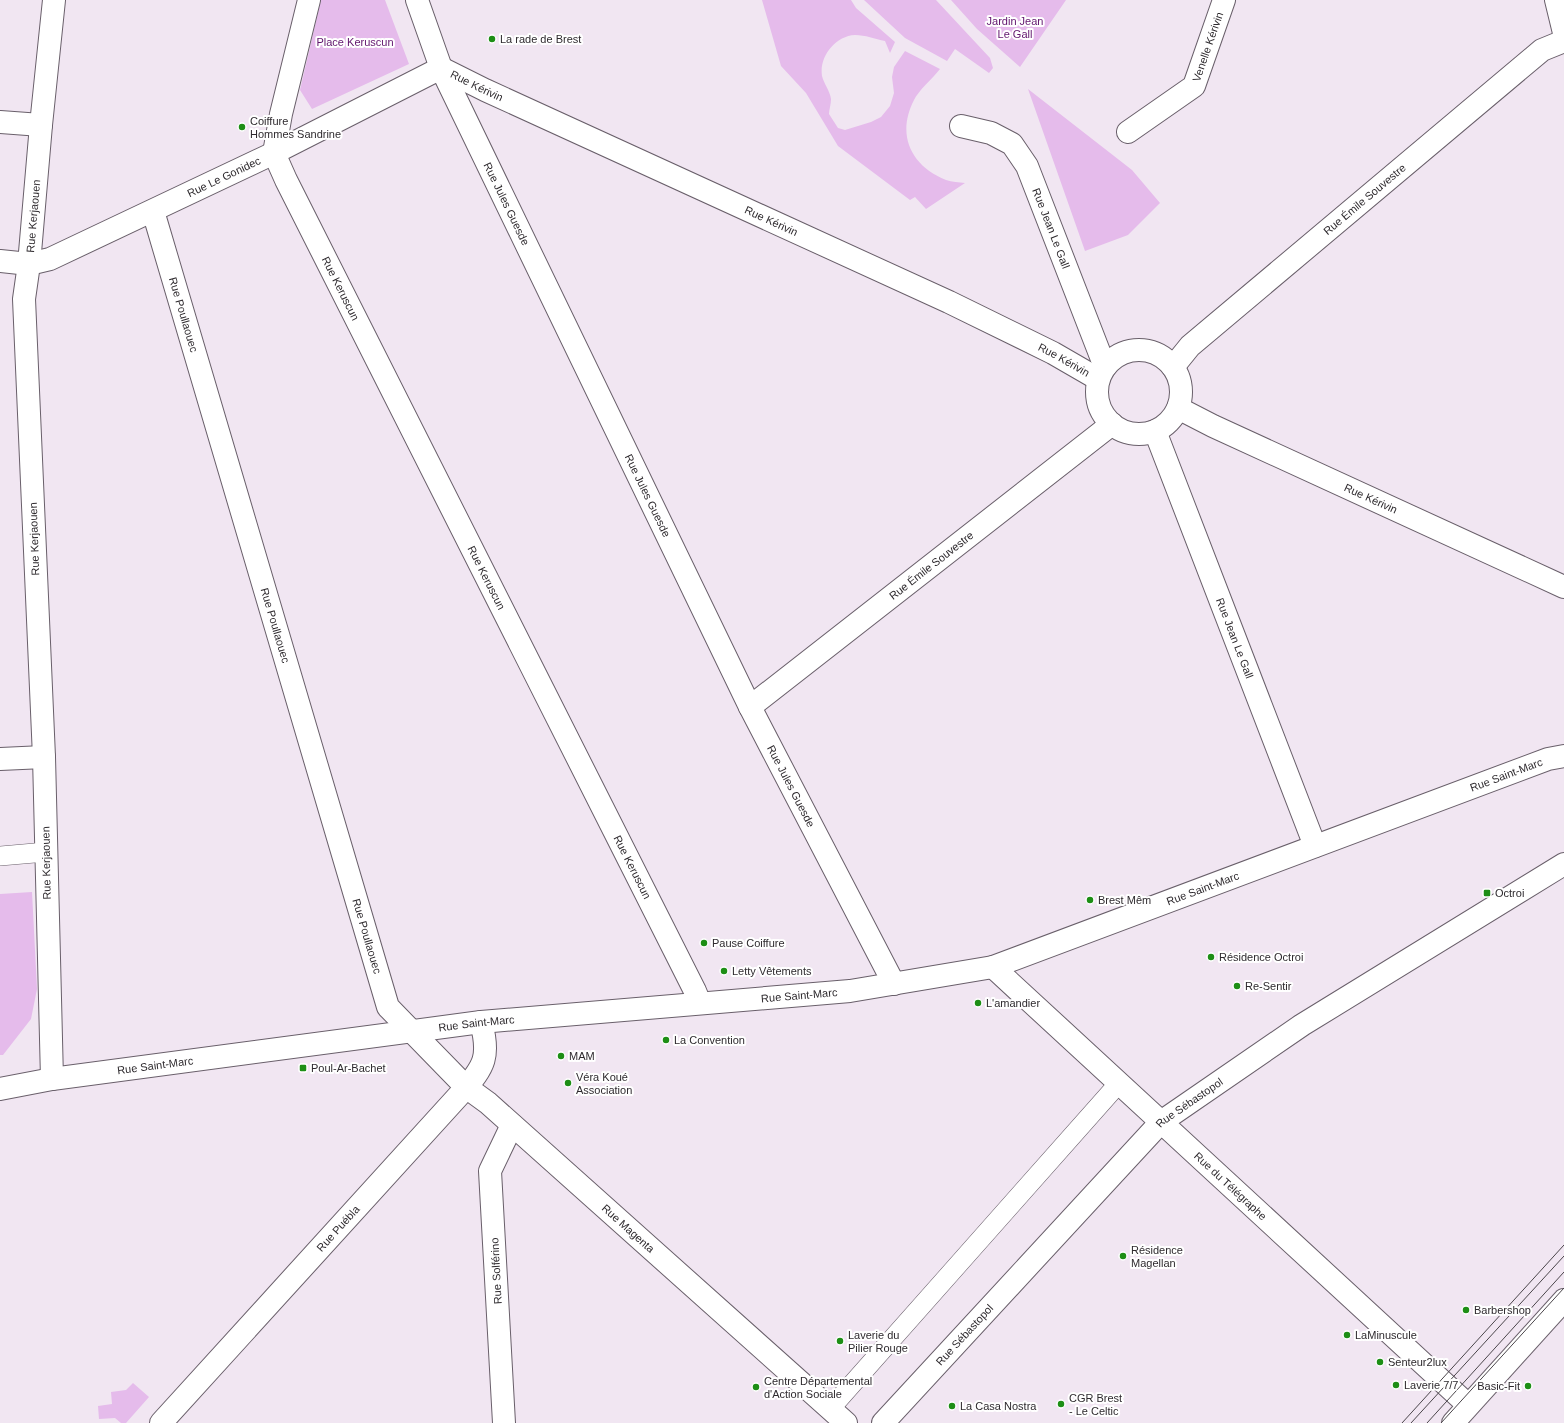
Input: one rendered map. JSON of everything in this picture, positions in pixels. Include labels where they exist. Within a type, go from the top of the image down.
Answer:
[{"type":"street","name":"Rue Kerjaouen","points":[[52,1079],[44,757],[24,299],[29,264],[54,0]]},
{"type":"street","points":[[274,153],[281,114],[308,0]]},
{"type":"street","name":"Venelle Kérivin","points":[[1128,132],[1194,86],[1224,0]]},
{"type":"street","points":[[1556,0],[1564,33]]},
{"type":"street","name":"Rue Jules Guesde","points":[[422,1],[441,68],[750,707],[894,984]]},
{"type":"street","name":"Rue Émile Souvestre","points":[[1173,367],[1190,346],[1542,50],[1564,41]]},
{"type":"street","name":"Rue Le Gonidec","points":[[0,261],[29,264],[50,259],[274,153],[441,68]]},
{"type":"street","name":"Rue Kérivin","points":[[441,68],[485,90],[949,302],[1053,353],[1102,373]]},
{"type":"street","points":[[0,122],[41,125]]},
{"type":"street","name":"Rue Jean Le Gall","points":[[961,126],[991,133],[1012,144],[1027,166],[1102,373]]},
{"type":"street","name":"Rue Keruscun","points":[[274,153],[286,180],[695,990],[700,1003]]},
{"type":"street","name":"Rue Poullaouec","points":[[153,210],[388,1007],[413,1032]]},
{"type":"street","points":[[1138,349],[1151,351],[1163,357],[1173,367],[1180,379],[1182,394],[1178,408],[1169,422],[1154,431],[1140,434],[1125,432],[1112,424],[1103,415],[1098,404],[1096,391],[1102,373],[1114,357],[1138,349]]},
{"type":"street","name":"Rue Kérivin","points":[[1178,408],[1213,426],[1564,587]]},
{"type":"street","name":"Rue Émile Souvestre","points":[[750,707],[1112,424]]},
{"type":"street","name":"Rue Jean Le Gall","points":[[1154,431],[1315,846]]},
{"type":"street","name":"Rue Saint-Marc","points":[[0,1089],[52,1079],[481,1022],[850,991],[993,967],[1548,759],[1564,756]]},
{"type":"street","points":[[0,759],[44,757]]},
{"type":"street","name":"Rue Sébastopol","points":[[883,1423],[1162,1122],[1302,1025],[1564,864]]},
{"type":"street","name":"Rue du Télégraphe","points":[[993,967],[1468,1405]]},
{"type":"street","name":"Rue Puébla","points":[[161,1423],[478,1072],[486,1051],[481,1022]]},
{"type":"street","name":"Rue Magenta","points":[[413,1032],[466,1087],[488,1103],[838,1416]]},
{"type":"street","name":"Rue Solférino","points":[[504,1423],[490,1171],[512,1125]]},
{"type":"street","points":[[1453,1423],[1564,1300]]},
{"type":"lane","points":[[0,856],[46,852]]},
{"type":"lane","points":[[838,1416],[1119,1083]]},
{"type":"green space","name":"Place Keruscun","points":[[321,0],[385,0],[409,64],[312,109],[300,90]]},
{"type":"green space","points":[[762,0],[851,0],[856,8],[895,42],[890,53],[885,41],[866,36],[848,36],[835,43],[826,55],[823,62],[822,76],[831,99],[829,114],[838,128],[845,130],[871,122],[881,117],[890,106],[894,93],[892,77],[894,67],[905,51],[940,69],[914,100],[906,125],[907,137],[910,148],[924,167],[946,180],[965,183],[926,209],[915,197],[910,200],[838,146],[806,93],[781,66]]},
{"type":"green space","points":[[864,0],[936,0],[990,58],[993,68],[989,73],[955,49],[947,61],[905,38]]},
{"type":"green space","name":"Jardin Jean Le Gall","points":[[951,0],[1066,0],[1020,67],[977,29]]},
{"type":"green space","points":[[1028,89],[1132,170],[1160,203],[1128,235],[1085,251]]},
{"type":"green space","points":[[32,892],[37,989],[31,1019],[3,1055],[0,1055],[0,894]]},
{"type":"green space","points":[[133,1383],[149,1397],[126,1423],[121,1423],[115,1418],[99,1419],[98,1406],[112,1404],[111,1392],[126,1390]]},
{"type":"tram line","points":[[1402,1423],[1564,1245]]},
{"type":"tram line","points":[[1411,1423],[1564,1256]]},
{"type":"tram line","points":[[1427,1423],[1564,1272]]},
{"type":"tram line","points":[[1441,1423],[1564,1288]]},
{"type":"place","name":"La rade de Brest","points":[[492,39]]},
{"type":"place","name":"Coiffure Hommes Sandrine","points":[[242,127]]},
{"type":"place","name":"Octroi","points":[[1487,893]]},
{"type":"place","name":"Brest Mêm","points":[[1090,900]]},
{"type":"place","name":"Pause Coiffure","points":[[704,943]]},
{"type":"place","name":"Résidence Octroi","points":[[1211,957]]},
{"type":"place","name":"Letty Vêtements","points":[[724,971]]},
{"type":"place","name":"Re-Sentir","points":[[1237,986]]},
{"type":"place","name":"L'amandier","points":[[978,1003]]},
{"type":"place","name":"La Convention","points":[[666,1040]]},
{"type":"place","name":"MAM","points":[[561,1056]]},
{"type":"place","name":"Poul-Ar-Bachet","points":[[303,1068]]},
{"type":"place","name":"Véra Koué Association","points":[[568,1083]]},
{"type":"place","name":"Résidence Magellan","points":[[1123,1256]]},
{"type":"place","name":"Barbershop","points":[[1466,1310]]},
{"type":"place","name":"LaMinuscule","points":[[1347,1335]]},
{"type":"place","name":"Laverie du Pilier Rouge","points":[[840,1341]]},
{"type":"place","name":"Senteur2lux","points":[[1380,1362]]},
{"type":"place","name":"Laverie 7/7","points":[[1396,1385]]},
{"type":"place","name":"Basic-Fit","points":[[1528,1386]]},
{"type":"place","name":"Centre Départemental d'Action Sociale","points":[[756,1387]]},
{"type":"place","name":"CGR Brest - Le Celtic","points":[[1061,1404]]},
{"type":"place","name":"La Casa Nostra","points":[[952,1406]]}]
